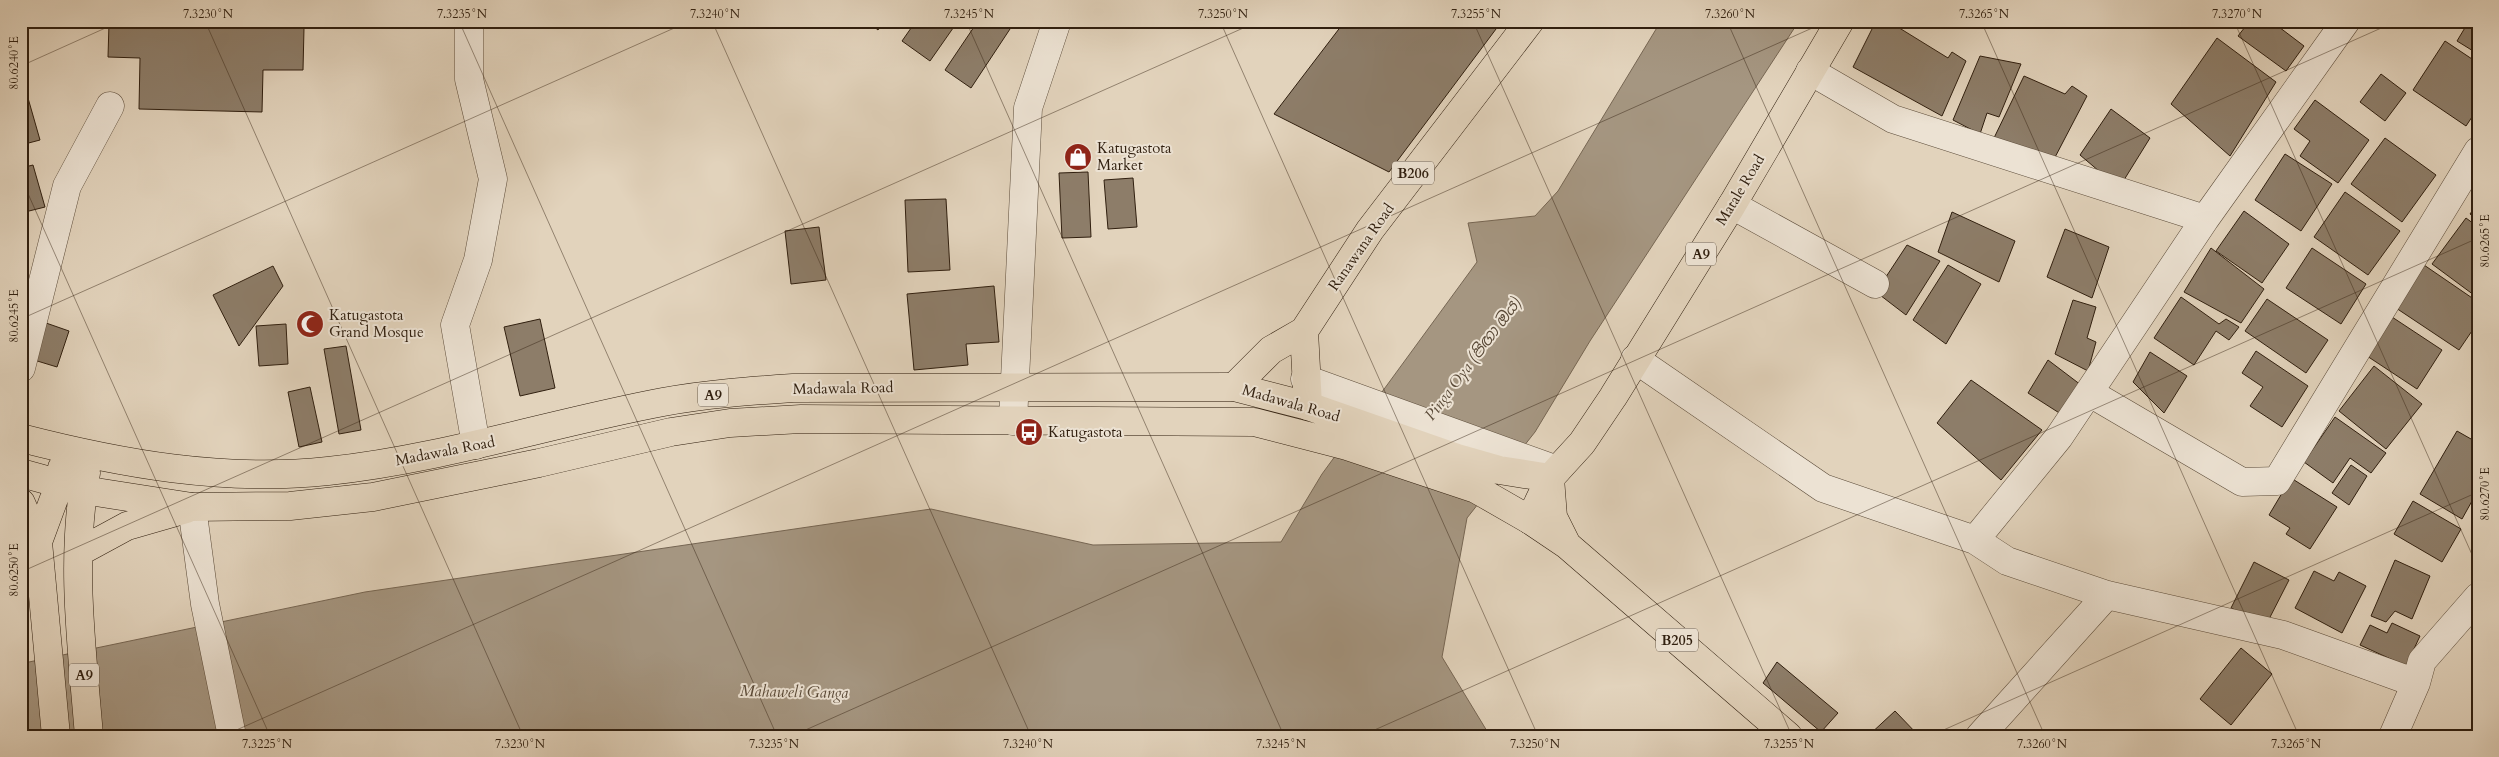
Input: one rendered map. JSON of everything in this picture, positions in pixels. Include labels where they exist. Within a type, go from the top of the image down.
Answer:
[{"type":"main road","name":"Ranawana Road","points":[[1304,331],[1370,230],[1530,21]]},
{"type":"main road","name":"Matale Road","points":[[1530,520],[1553,474],[1582,443],[1613,398],[1635,359],[1732,205],[1840,21]]},
{"type":"main road","points":[[1304,331],[1308,406],[1313,436]]},
{"type":"main road","name":"B206","points":[[1234,387],[1271,350],[1304,331]]},
{"type":"main road","name":"Madawala Road","points":[[21,438],[142,466],[195,472],[287,474],[377,464],[476,445],[663,402],[742,391],[792,388],[1014,386],[1234,387],[1308,406],[1457,458],[1522,466],[1553,474],[1553,517],[1567,545]]},
{"type":"main road","points":[[1234,387],[1254,422]]},
{"type":"main road","name":"Madawala Road","points":[[21,473],[71,488],[192,507],[290,506],[373,497],[539,463],[672,432],[730,423],[801,419],[1254,422],[1313,436],[1359,424],[1530,520],[1567,545],[1788,736]]},
{"type":"main road","points":[[77,452],[71,488],[79,552],[127,526],[192,507]]},
{"type":"main road","points":[[38,542],[71,488]]},
{"type":"main road","points":[[21,503],[38,542]]},
{"type":"main road","name":"A9","points":[[38,542],[56,736]]},
{"type":"main road","name":"A9","points":[[79,552],[79,614],[89,736]]},
{"type":"street","points":[[469,21],[469,79],[492,179],[478,260],[455,325],[476,445]]},
{"type":"street","points":[[1012,421],[1028,108],[1057,21]]},
{"type":"street","points":[[1975,540],[2059,437],[2205,219],[2346,21]]},
{"type":"street","points":[[1810,71],[1893,119],[2205,219]]},
{"type":"street","points":[[21,368],[66,186],[110,106]]},
{"type":"street","points":[[2090,393],[2242,482],[2277,481],[2478,151]]},
{"type":"street","points":[[1732,205],[1875,284]]},
{"type":"street","points":[[1635,359],[1823,488],[1975,540],[2007,560],[2107,595],[2283,635],[2416,683]]},
{"type":"street","points":[[1306,379],[1359,424]]},
{"type":"street","points":[[192,507],[205,604],[232,736]]},
{"type":"street","points":[[1980,736],[2107,595]]},
{"type":"street","points":[[2394,736],[2416,683],[2422,661],[2478,597]]},
{"type":"water","points":[[1661,21],[1799,21],[1590,341],[1535,432],[1467,518],[1442,657],[1490,736],[21,736],[21,668],[29,662],[365,592],[931,509],[1093,545],[1281,542],[1322,474],[1477,262],[1468,223],[1535,216],[1558,191]]},
{"type":"building","points":[[827,21],[840,21],[838,26]]},
{"type":"building","points":[[867,21],[884,21],[878,30]]},
{"type":"building","points":[[916,21],[958,21],[930,61],[902,41]]},
{"type":"building","points":[[978,21],[999,21],[1010,29],[971,88],[945,70]]},
{"type":"building","points":[[1345,21],[1502,21],[1389,172],[1274,114]]},
{"type":"building","points":[[1876,21],[1888,21],[1948,58],[1952,52],[1966,61],[1942,116],[1853,67]]},
{"type":"building","points":[[2237,21],[2271,21],[2304,46],[2286,71],[2238,36],[2245,27]]},
{"type":"building","points":[[2469,21],[2478,21],[2478,54],[2457,41]]},
{"type":"building","points":[[109,23],[304,28],[303,70],[263,70],[262,112],[139,109],[140,58],[108,57]]},
{"type":"building","points":[[2217,38],[2276,82],[2230,156],[2171,104]]},
{"type":"building","points":[[2445,41],[2478,63],[2478,108],[2466,126],[2413,90]]},
{"type":"building","points":[[1980,56],[2021,64],[1999,117],[1987,113],[1980,134],[1953,120]]},
{"type":"building","points":[[2381,74],[2406,93],[2385,121],[2360,102]]},
{"type":"building","points":[[2024,76],[2065,94],[2072,86],[2087,96],[2052,163],[1993,140]]},
{"type":"building","points":[[28,98],[40,140],[21,145],[21,100]]},
{"type":"building","points":[[2315,100],[2369,140],[2338,183],[2300,156],[2310,141],[2294,129]]},
{"type":"building","points":[[2111,109],[2150,138],[2119,188],[2080,155]]},
{"type":"building","points":[[2385,138],[2436,175],[2402,222],[2351,184]]},
{"type":"building","points":[[2285,154],[2332,184],[2301,231],[2255,200]]},
{"type":"building","points":[[33,165],[45,207],[21,213],[21,168]]},
{"type":"building","points":[[1088,172],[1091,237],[1062,238],[1059,173]]},
{"type":"building","points":[[1133,178],[1137,227],[1108,229],[1104,180]]},
{"type":"building","points":[[2345,192],[2400,231],[2368,275],[2314,237]]},
{"type":"building","points":[[946,199],[950,270],[908,272],[905,200]]},
{"type":"building","points":[[2478,203],[2478,220],[2470,214]]},
{"type":"building","points":[[2244,211],[2289,244],[2262,283],[2216,251]]},
{"type":"building","points":[[1952,212],[2015,241],[1999,282],[1938,252]]},
{"type":"building","points":[[2466,218],[2478,227],[2478,298],[2432,264]]},
{"type":"building","points":[[819,227],[826,280],[791,284],[785,231]]},
{"type":"building","points":[[2065,229],[2109,247],[2092,298],[2047,277]]},
{"type":"building","points":[[1907,245],[1940,261],[1906,315],[1876,292]]},
{"type":"building","points":[[2211,248],[2264,289],[2241,323],[2184,292]]},
{"type":"building","points":[[2312,248],[2366,284],[2341,324],[2286,288]]},
{"type":"building","points":[[1948,265],[1981,284],[1946,344],[1913,320]]},
{"type":"building","points":[[2424,265],[2478,302],[2478,322],[2459,350],[2396,308]]},
{"type":"building","points":[[273,266],[283,286],[239,346],[213,295]]},
{"type":"building","points":[[994,286],[999,342],[966,344],[968,365],[914,370],[907,294]]},
{"type":"building","points":[[2181,297],[2219,324],[2226,319],[2239,327],[2229,340],[2216,331],[2194,365],[2154,338]]},
{"type":"building","points":[[2267,299],[2328,340],[2306,373],[2245,331]]},
{"type":"building","points":[[2073,300],[2096,307],[2087,338],[2096,342],[2088,371],[2055,354]]},
{"type":"building","points":[[2392,317],[2442,350],[2417,389],[2367,356]]},
{"type":"building","points":[[540,319],[555,388],[520,396],[504,327]]},
{"type":"building","points":[[46,323],[69,331],[57,367],[34,360]]},
{"type":"building","points":[[286,324],[288,364],[259,366],[256,326]]},
{"type":"building","points":[[346,346],[361,430],[339,434],[324,349]]},
{"type":"building","points":[[2256,351],[2308,386],[2282,427],[2250,406],[2263,387],[2242,373]]},
{"type":"building","points":[[2150,352],[2187,376],[2164,413],[2133,382]]},
{"type":"building","points":[[2048,360],[2081,385],[2064,416],[2028,393]]},
{"type":"building","points":[[2374,366],[2422,404],[2386,449],[2339,411]]},
{"type":"building","points":[[1971,380],[2042,430],[2001,480],[1937,423]]},
{"type":"building","points":[[310,387],[322,442],[299,447],[288,392]]},
{"type":"building","points":[[2335,417],[2386,453],[2371,473],[2350,458],[2333,483],[2304,462]]},
{"type":"building","points":[[2457,431],[2478,443],[2478,504],[2472,501],[2462,519],[2420,494]]},
{"type":"building","points":[[2351,465],[2367,476],[2349,505],[2332,493]]},
{"type":"building","points":[[2291,478],[2337,507],[2310,549],[2286,534],[2290,528],[2269,515]]},
{"type":"building","points":[[2413,501],[2461,529],[2442,562],[2394,534]]},
{"type":"building","points":[[2395,560],[2430,576],[2412,619],[2395,611],[2386,622],[2371,616]]},
{"type":"building","points":[[2254,562],[2289,580],[2266,625],[2231,608]]},
{"type":"building","points":[[2314,571],[2334,581],[2339,572],[2366,586],[2342,633],[2295,608]]},
{"type":"building","points":[[2392,623],[2420,636],[2406,666],[2360,645],[2370,625],[2387,633]]},
{"type":"building","points":[[2241,648],[2272,674],[2231,725],[2200,699]]},
{"type":"building","points":[[1777,662],[1838,713],[1821,732],[1763,683]]},
{"type":"building","points":[[1895,711],[1919,736],[1868,736]]},
{"type":"place","name":"Katugastota Market","points":[[1078,157]]},
{"type":"place","name":"Katugastota Grand Mosque","points":[[310,324]]},
{"type":"place","name":"Katugastota","points":[[1029,432]]},
{"type":"water label","name":"Pinga Oya (පිඟා ඔය)","points":[[1473,359]]},
{"type":"water label","name":"Mahaweli Ganga","points":[[794,692]]}]
